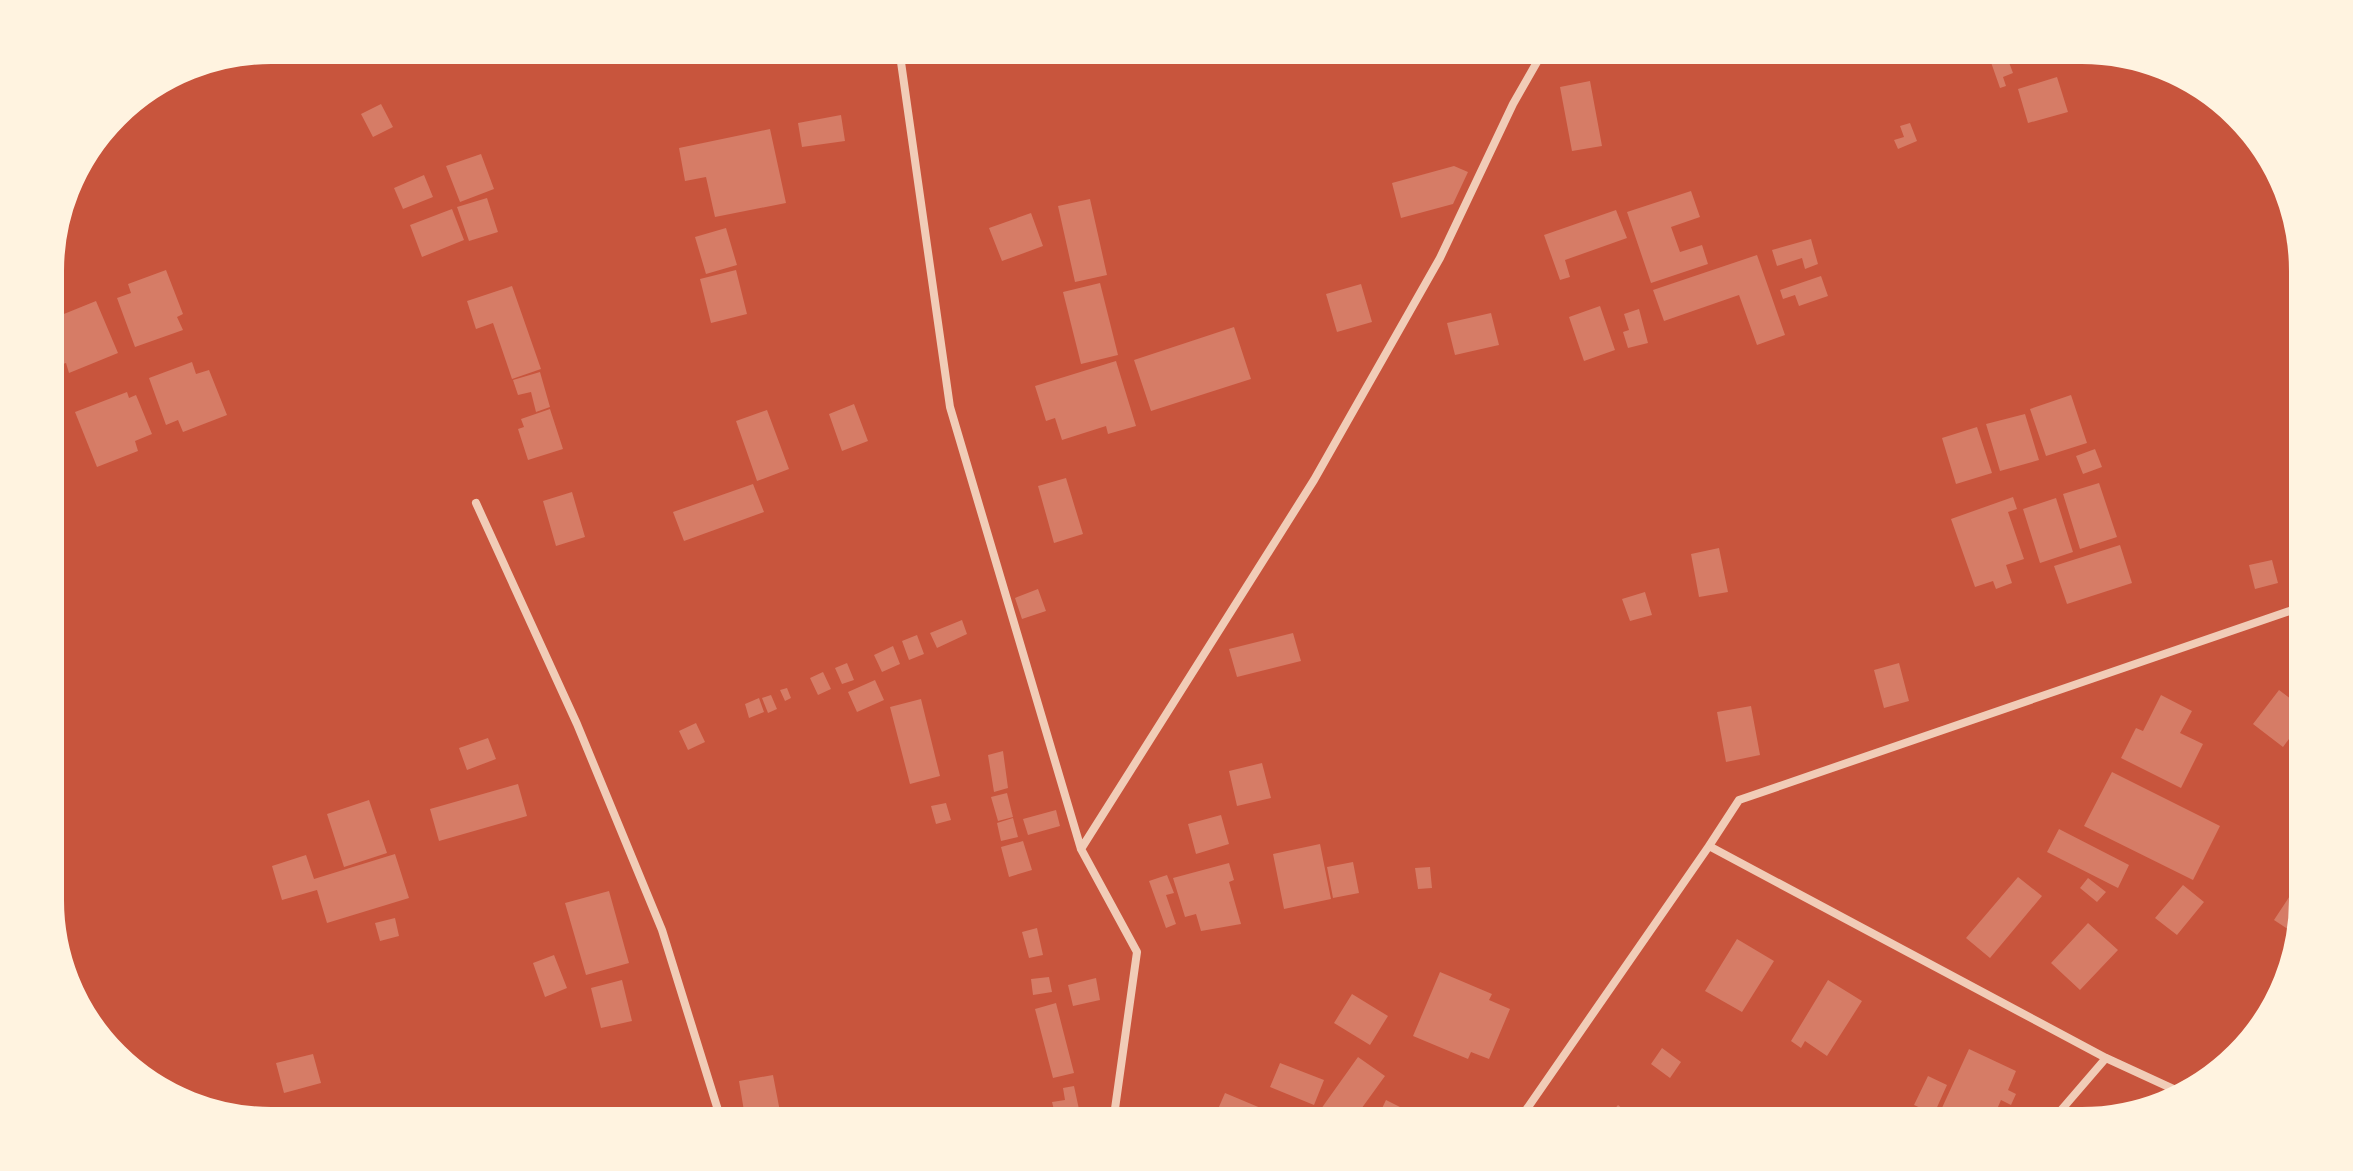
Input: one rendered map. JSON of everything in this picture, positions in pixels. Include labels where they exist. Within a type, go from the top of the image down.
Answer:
[{"type":"street","points":[[901,62],[950,407],[1081,849],[1137,952],[1115,1109]]},
{"type":"street","points":[[1081,849],[1322,466],[1440,258],[1513,104],[1537,62]]},
{"type":"street","points":[[476,503],[577,724],[662,930],[718,1109]]},
{"type":"street","points":[[1527,1109],[1739,800],[2291,610]]},
{"type":"street","points":[[1709,846],[2106,1058],[2171,1088]]},
{"type":"street","points":[[2062,1109],[2106,1058]]},
{"type":"building","points":[[1991,62],[2009,62],[2013,73],[2003,77],[2006,86],[2000,88]]},
{"type":"building","points":[[2057,77],[2068,112],[2028,123],[2018,89]]},
{"type":"building","points":[[1590,81],[1602,146],[1572,151],[1560,87]]},
{"type":"building","points":[[381,104],[393,127],[373,137],[361,114]]},
{"type":"building","points":[[841,115],[845,141],[802,147],[798,123]]},
{"type":"building","points":[[1910,123],[1917,141],[1898,149],[1894,140],[1904,137],[1900,126]]},
{"type":"building","points":[[770,129],[786,203],[715,217],[706,177],[685,181],[679,148]]},
{"type":"building","points":[[481,154],[494,189],[460,202],[446,166]]},
{"type":"building","points":[[1454,166],[1468,172],[1453,204],[1401,218],[1392,183]]},
{"type":"building","points":[[424,175],[433,197],[403,209],[394,188]]},
{"type":"building","points":[[1691,191],[1700,217],[1671,227],[1680,252],[1702,245],[1708,264],[1651,283],[1627,212]]},
{"type":"building","points":[[487,198],[498,232],[469,241],[457,207]]},
{"type":"building","points":[[1090,199],[1107,275],[1075,282],[1058,206]]},
{"type":"building","points":[[452,209],[464,240],[422,257],[410,225]]},
{"type":"building","points":[[1616,210],[1627,238],[1565,260],[1570,277],[1560,280],[1544,235]]},
{"type":"building","points":[[1031,213],[1043,246],[1002,261],[989,228]]},
{"type":"building","points":[[726,228],[737,265],[706,274],[695,237]]},
{"type":"building","points":[[1811,239],[1818,264],[1805,269],[1802,258],[1777,266],[1772,250]]},
{"type":"building","points":[[1757,255],[1785,335],[1757,345],[1739,295],[1664,321],[1653,290]]},
{"type":"building","points":[[166,270],[183,314],[177,317],[183,330],[135,347],[117,298],[131,293],[128,284]]},
{"type":"building","points":[[736,270],[747,314],[711,323],[700,279]]},
{"type":"building","points":[[1821,276],[1828,296],[1799,306],[1795,295],[1783,299],[1780,290]]},
{"type":"building","points":[[1100,283],[1118,355],[1081,364],[1063,292]]},
{"type":"building","points":[[1361,284],[1372,322],[1337,332],[1326,294]]},
{"type":"building","points":[[512,286],[541,369],[512,379],[493,323],[476,329],[467,301]]},
{"type":"building","points":[[96,301],[118,353],[69,373],[66,363],[62,364],[62,315]]},
{"type":"building","points":[[1600,306],[1615,350],[1584,361],[1569,317]]},
{"type":"building","points":[[1639,309],[1648,343],[1628,348],[1623,332],[1629,330],[1624,314]]},
{"type":"building","points":[[1491,313],[1499,345],[1455,355],[1447,323]]},
{"type":"building","points":[[1234,327],[1251,379],[1151,411],[1134,360]]},
{"type":"building","points":[[1116,361],[1136,426],[1108,434],[1106,426],[1062,440],[1055,418],[1046,421],[1035,386]]},
{"type":"building","points":[[192,362],[196,374],[209,370],[227,415],[183,432],[178,420],[166,425],[149,378]]},
{"type":"building","points":[[540,372],[550,407],[536,412],[531,392],[518,395],[513,380]]},
{"type":"building","points":[[127,392],[129,398],[136,395],[152,434],[135,441],[138,451],[97,467],[75,412]]},
{"type":"building","points":[[2071,395],[2087,443],[2046,456],[2030,409]]},
{"type":"building","points":[[854,404],[868,441],[842,451],[829,414]]},
{"type":"building","points":[[550,409],[563,449],[528,460],[518,429],[524,427],[521,419]]},
{"type":"building","points":[[767,410],[789,469],[757,481],[736,421]]},
{"type":"building","points":[[2025,414],[2039,460],[2000,471],[1986,424]]},
{"type":"building","points":[[1977,427],[1992,473],[1956,484],[1942,438]]},
{"type":"building","points":[[2095,449],[2102,467],[2083,474],[2076,456]]},
{"type":"building","points":[[1066,478],[1083,534],[1054,543],[1038,486]]},
{"type":"building","points":[[2099,483],[2117,537],[2080,549],[2063,494]]},
{"type":"building","points":[[753,484],[764,512],[684,541],[673,512]]},
{"type":"building","points":[[572,492],[585,537],[556,546],[543,501]]},
{"type":"building","points":[[2013,497],[2017,509],[2008,512],[2024,559],[2006,565],[2012,583],[1996,589],[1993,581],[1975,587],[1951,519]]},
{"type":"building","points":[[2056,498],[2073,552],[2040,563],[2023,509]]},
{"type":"building","points":[[2120,545],[2132,583],[2067,604],[2054,566]]},
{"type":"building","points":[[1719,548],[1728,592],[1699,597],[1691,554]]},
{"type":"building","points":[[2272,560],[2278,583],[2255,589],[2249,565]]},
{"type":"building","points":[[1038,589],[1046,611],[1022,619],[1015,598]]},
{"type":"building","points":[[1645,592],[1652,615],[1630,621],[1622,599]]},
{"type":"building","points":[[962,620],[967,634],[937,648],[930,633]]},
{"type":"building","points":[[1293,633],[1301,661],[1237,677],[1229,649]]},
{"type":"building","points":[[917,635],[924,654],[909,660],[902,641]]},
{"type":"building","points":[[893,646],[900,664],[882,672],[874,655]]},
{"type":"building","points":[[847,663],[854,680],[842,684],[835,668]]},
{"type":"building","points":[[1899,663],[1909,701],[1884,708],[1874,670]]},
{"type":"building","points":[[823,672],[831,689],[818,695],[810,678]]},
{"type":"building","points":[[875,680],[884,700],[857,712],[848,692]]},
{"type":"building","points":[[787,688],[791,698],[785,701],[780,690]]},
{"type":"building","points":[[2279,690],[2291,699],[2291,736],[2283,747],[2253,724]]},
{"type":"building","points":[[771,695],[777,709],[768,713],[762,698]]},
{"type":"building","points":[[2161,695],[2192,711],[2180,733],[2203,744],[2181,788],[2121,758],[2136,728],[2143,731]]},
{"type":"building","points":[[759,698],[764,712],[749,718],[745,704]]},
{"type":"building","points":[[921,699],[940,776],[910,784],[890,707]]},
{"type":"building","points":[[1751,706],[1760,755],[1726,762],[1717,712]]},
{"type":"building","points":[[696,723],[705,742],[688,750],[679,731]]},
{"type":"building","points":[[488,738],[496,759],[467,770],[459,748]]},
{"type":"building","points":[[1003,751],[1008,788],[994,792],[988,755]]},
{"type":"building","points":[[1262,763],[1271,798],[1237,806],[1229,771]]},
{"type":"building","points":[[2112,772],[2220,826],[2193,880],[2084,826]]},
{"type":"building","points":[[518,784],[527,816],[439,841],[430,809]]},
{"type":"building","points":[[1007,793],[1013,817],[998,821],[991,797]]},
{"type":"building","points":[[369,800],[387,853],[344,867],[327,814]]},
{"type":"building","points":[[946,803],[951,820],[936,824],[931,806]]},
{"type":"building","points":[[1056,810],[1060,826],[1028,835],[1023,819]]},
{"type":"building","points":[[1221,815],[1229,844],[1196,854],[1188,824]]},
{"type":"building","points":[[1013,818],[1018,837],[1001,841],[997,823]]},
{"type":"building","points":[[2059,829],[2129,865],[2118,888],[2047,852]]},
{"type":"building","points":[[1023,841],[1032,870],[1009,877],[1001,847]]},
{"type":"building","points":[[1320,844],[1331,899],[1284,909],[1273,854]]},
{"type":"building","points":[[395,854],[409,898],[327,923],[317,890],[282,900],[272,866],[306,855],[314,879]]},
{"type":"building","points":[[1353,862],[1359,893],[1333,898],[1327,867]]},
{"type":"building","points":[[1229,863],[1234,880],[1229,882],[1241,924],[1201,931],[1196,914],[1185,917],[1173,878]]},
{"type":"building","points":[[1430,867],[1432,888],[1418,889],[1415,868]]},
{"type":"building","points":[[1167,875],[1174,893],[1166,895],[1176,924],[1166,928],[1149,881]]},
{"type":"building","points":[[2018,877],[2042,896],[1990,958],[1966,938]]},
{"type":"building","points":[[2088,878],[2106,892],[2097,902],[2080,888]]},
{"type":"building","points":[[2183,885],[2204,902],[2177,935],[2155,918]]},
{"type":"building","points":[[609,891],[629,963],[586,975],[565,903]]},
{"type":"building","points":[[2291,894],[2289,930],[2274,920]]},
{"type":"building","points":[[395,918],[399,936],[380,941],[375,923]]},
{"type":"building","points":[[2088,923],[2118,950],[2080,990],[2051,963]]},
{"type":"building","points":[[1037,928],[1043,955],[1029,958],[1022,932]]},
{"type":"building","points":[[1737,939],[1774,961],[1742,1012],[1705,991]]},
{"type":"building","points":[[554,955],[567,988],[545,997],[533,963]]},
{"type":"building","points":[[1440,972],[1492,994],[1489,1000],[1510,1009],[1489,1059],[1471,1052],[1468,1059],[1413,1036]]},
{"type":"building","points":[[1049,977],[1052,992],[1033,995],[1031,979]]},
{"type":"building","points":[[1096,978],[1100,1000],[1073,1006],[1068,985]]},
{"type":"building","points":[[622,980],[632,1021],[601,1028],[591,988]]},
{"type":"building","points":[[1828,980],[1862,1001],[1827,1056],[1805,1041],[1801,1048],[1791,1041]]},
{"type":"building","points":[[1352,994],[1388,1016],[1370,1045],[1334,1023]]},
{"type":"building","points":[[1056,1003],[1074,1073],[1053,1078],[1035,1009]]},
{"type":"building","points":[[1662,1048],[1681,1062],[1670,1078],[1651,1064]]},
{"type":"building","points":[[1969,1049],[2016,1071],[2008,1090],[2016,1094],[2011,1105],[2001,1100],[1997,1109],[1941,1109]]},
{"type":"building","points":[[313,1054],[321,1083],[284,1093],[276,1063]]},
{"type":"building","points":[[1358,1057],[1385,1076],[1361,1109],[1321,1109]]},
{"type":"building","points":[[1280,1063],[1324,1080],[1314,1105],[1270,1087]]},
{"type":"building","points":[[773,1075],[780,1109],[744,1109],[739,1081]]},
{"type":"building","points":[[1928,1076],[1947,1085],[1936,1109],[1914,1105]]},
{"type":"building","points":[[1074,1086],[1079,1109],[1054,1109],[1052,1102],[1065,1100],[1063,1088]]},
{"type":"building","points":[[1225,1093],[1263,1109],[1218,1109]]},
{"type":"building","points":[[1386,1100],[1404,1109],[1382,1109]]}]
